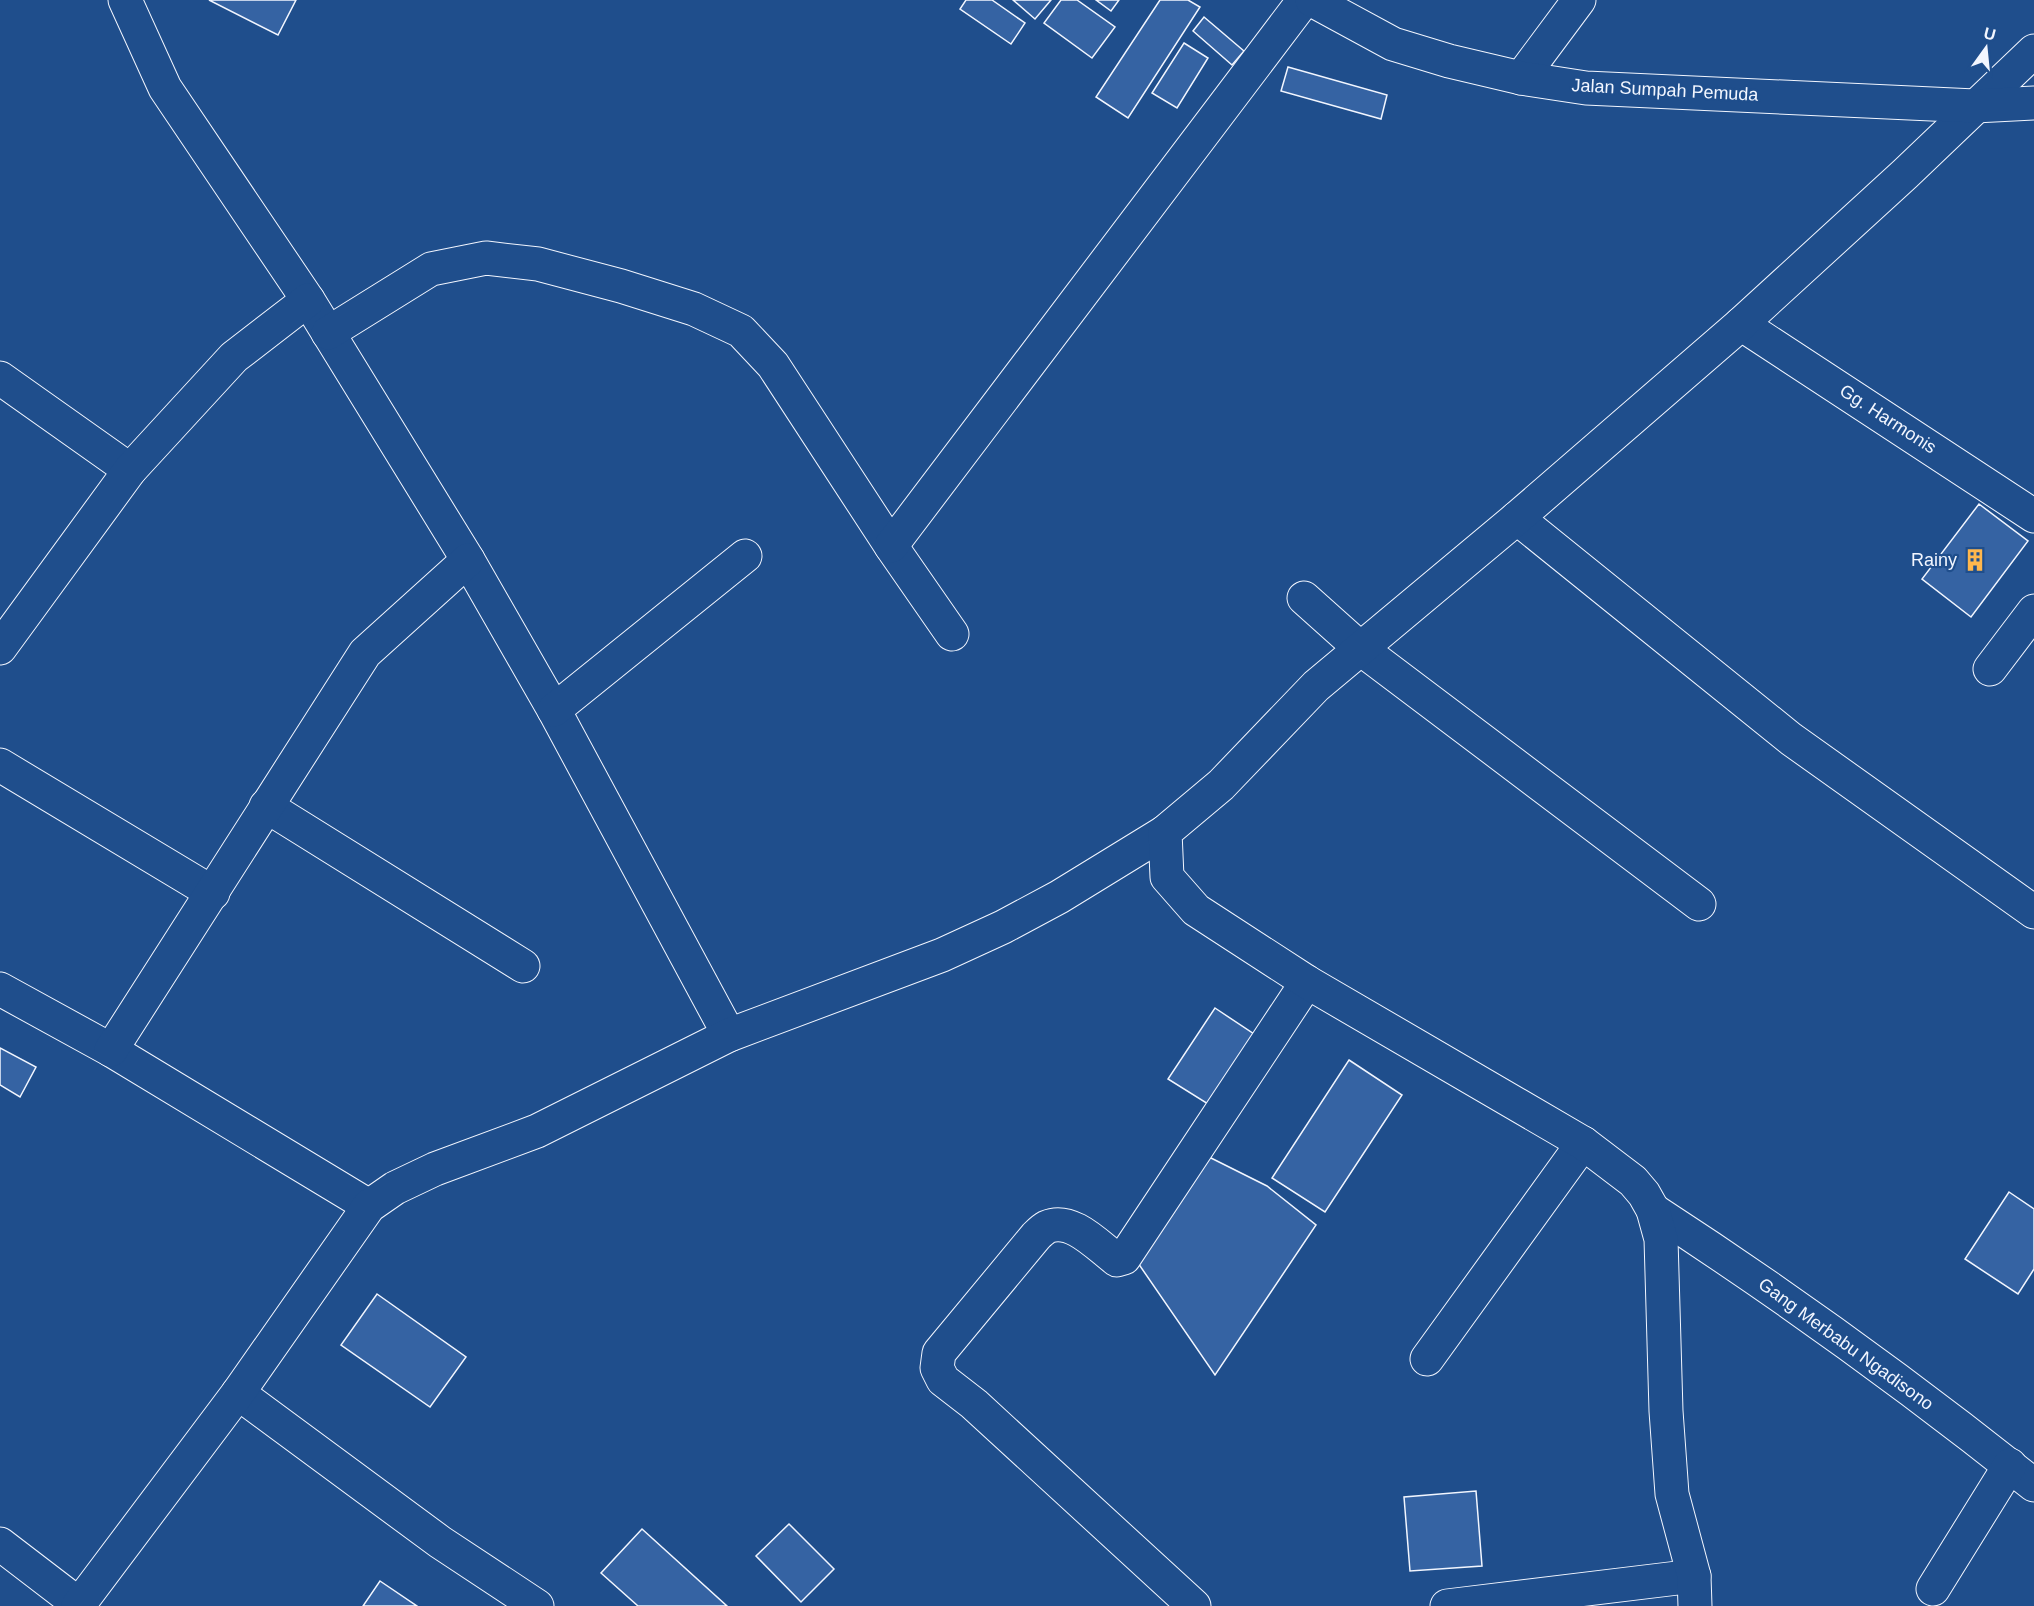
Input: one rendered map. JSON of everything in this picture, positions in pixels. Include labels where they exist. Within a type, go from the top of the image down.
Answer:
[{"type":"main road","points":[[125,0],[165,88],[308,300],[468,560],[554,710],[729,1035]]},
{"type":"main road","points":[[891,546],[1304,0]]},
{"type":"main road","name":"Jalan Sumpah Pemuda","points":[[1312,0],[1393,44],[1449,61],[1521,78],[1586,88],[1976,106],[2034,103]]},
{"type":"main road","points":[[1521,78],[1579,0]]},
{"type":"main road","points":[[0,1544],[79,1606],[238,1393],[369,1206],[395,1188],[435,1169],[537,1131],[729,1035],[942,955],[1003,927],[1059,897],[1165,832],[1221,785],[1316,686],[1517,518],[1741,324],[2034,51]]},
{"type":"main road","points":[[328,333],[431,269],[486,258],[538,264],[621,286],[694,309],[741,331],[773,365],[891,546],[952,634]]},
{"type":"main road","points":[[0,648],[130,470],[234,357],[308,300]]},
{"type":"main road","name":"Gg. Harmonis","points":[[1741,324],[2028,501]]},
{"type":"main road","points":[[0,378],[130,470]]},
{"type":"main road","points":[[1517,518],[1791,739],[2034,912]]},
{"type":"main road","points":[[554,710],[745,556]]},
{"type":"main road","points":[[111,1050],[365,653],[468,560]]},
{"type":"main road","points":[[1304,598],[1361,649],[1699,904]]},
{"type":"main road","points":[[1990,669],[2034,611]]},
{"type":"main road","points":[[0,765],[213,892]]},
{"type":"main road","points":[[266,806],[524,966]]},
{"type":"main road","points":[[1165,832],[1167,877],[1196,910],[1307,982],[1583,1143],[1633,1180],[1653,1210],[1661,1239],[1665,1411],[1672,1494],[1695,1591],[1447,1606]]},
{"type":"main road","points":[[1194,1606],[974,1404],[943,1380],[937,1368],[939,1353],[1036,1236],[1047,1227],[1061,1225],[1077,1230],[1117,1260],[1124,1258],[1307,982]]},
{"type":"main road","points":[[0,989],[111,1050],[369,1206]]},
{"type":"main road","points":[[1427,1359],[1583,1143]]},
{"type":"main road","name":"Gang Merbabu Ngadisono","points":[[1653,1210],[1749,1272],[2022,1475]]},
{"type":"main road","points":[[238,1393],[440,1542],[537,1606]]},
{"type":"main road","points":[[1933,1589],[2022,1475]]},
{"type":"building","points":[[209,0],[296,0],[278,35]]},
{"type":"building","points":[[966,0],[992,0],[1025,23],[1011,44],[960,9]]},
{"type":"building","points":[[1013,0],[1051,0],[1035,19]]},
{"type":"building","points":[[1061,0],[1077,0],[1115,27],[1092,58],[1044,23]]},
{"type":"building","points":[[1096,0],[1119,0],[1111,11]]},
{"type":"building","points":[[1160,0],[1188,0],[1200,7],[1128,118],[1096,97]]},
{"type":"building","points":[[1204,17],[1244,51],[1232,65],[1193,31]]},
{"type":"building","points":[[1184,43],[1208,58],[1177,108],[1152,93]]},
{"type":"building","points":[[1288,67],[1387,95],[1381,119],[1281,91]]},
{"type":"building","name":"Rainy","points":[[1979,504],[2028,541],[1971,617],[1922,579]]},
{"type":"building","points":[[1215,1008],[1254,1034],[1208,1104],[1168,1079]]},
{"type":"building","points":[[0,1048],[36,1067],[20,1097],[0,1085]]},
{"type":"building","points":[[1349,1060],[1402,1095],[1325,1212],[1272,1178]]},
{"type":"building","points":[[1209,1157],[1267,1186],[1316,1225],[1215,1375],[1138,1263]]},
{"type":"building","points":[[2009,1192],[2034,1209],[2034,1269],[2018,1294],[1965,1259]]},
{"type":"building","points":[[377,1294],[466,1357],[430,1407],[341,1345]]},
{"type":"building","points":[[1476,1491],[1482,1566],[1410,1571],[1404,1497]]},
{"type":"building","points":[[789,1524],[834,1569],[801,1602],[756,1556]]},
{"type":"building","points":[[642,1529],[727,1606],[638,1606],[601,1573]]},
{"type":"building","points":[[380,1581],[417,1606],[363,1606]]},
{"type":"place","name":"Rainy","points":[[1975,560]]}]
